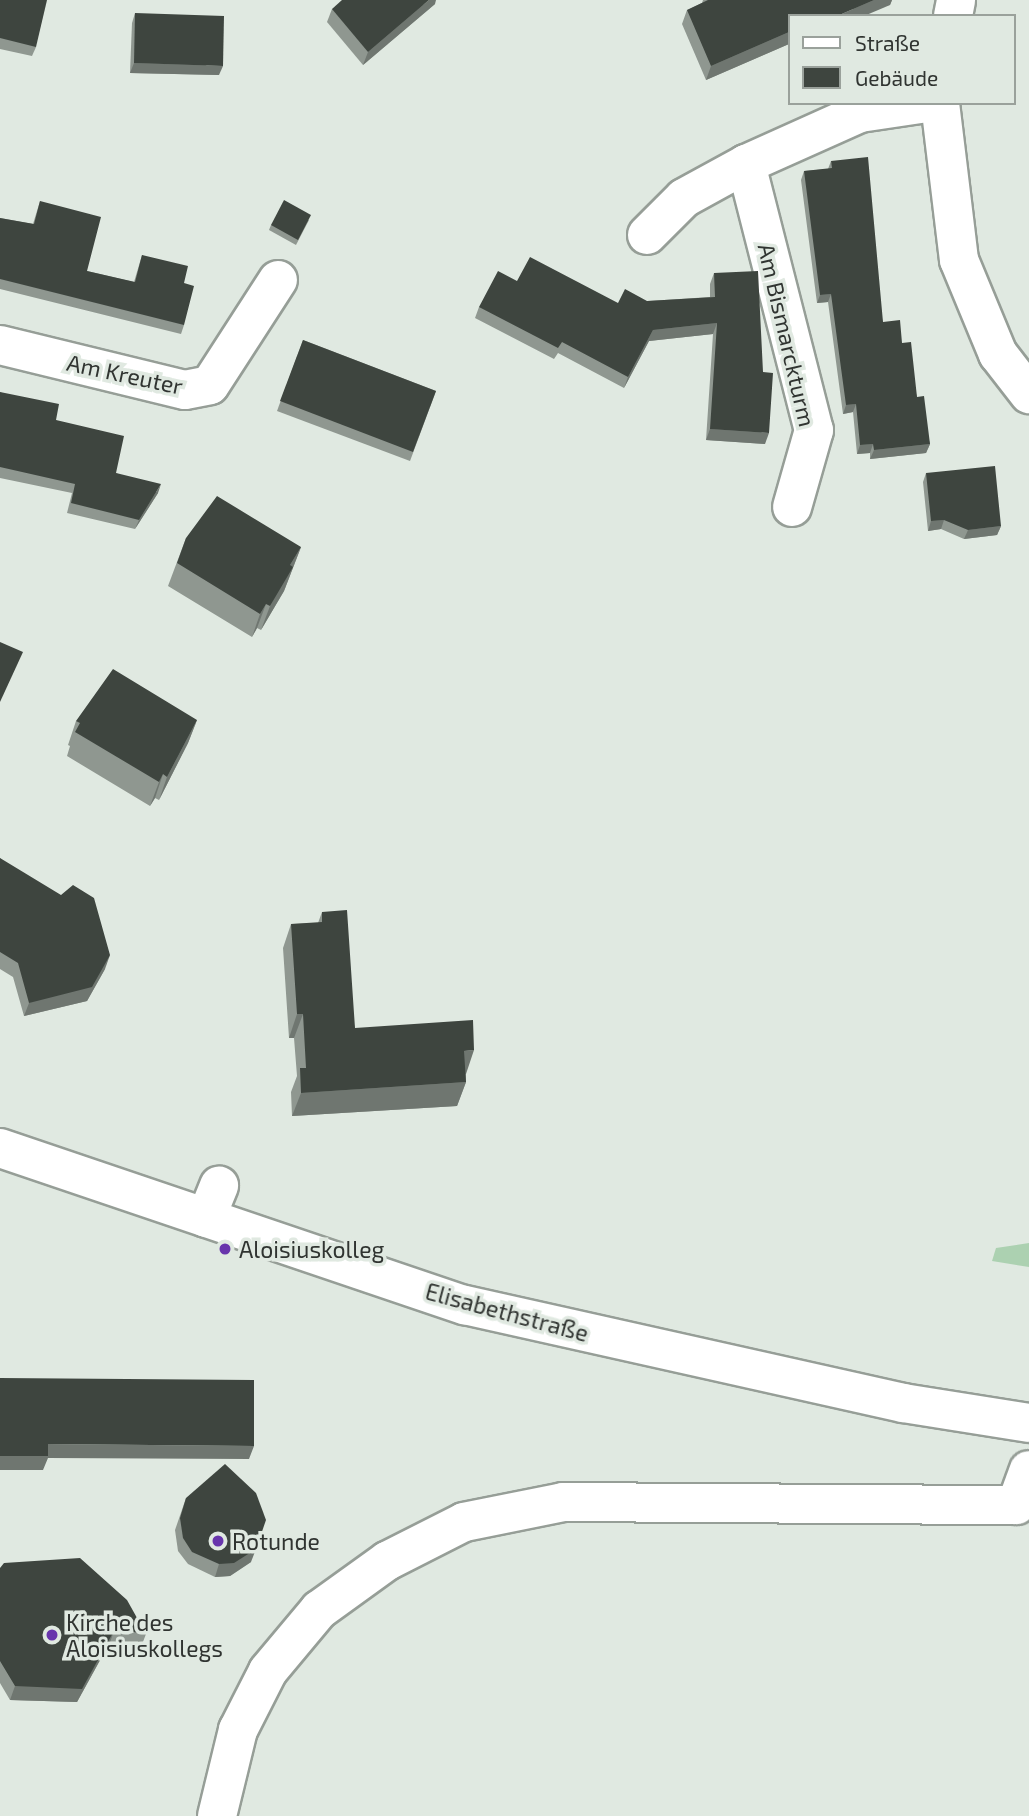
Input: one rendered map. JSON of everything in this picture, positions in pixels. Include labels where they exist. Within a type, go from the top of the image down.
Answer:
[{"type":"street","points":[[647,235],[684,198],[746,164],[860,113],[914,105]]},
{"type":"street","points":[[940,105],[959,260],[998,354],[1029,394]]},
{"type":"street","name":"Am Bismarckturm","points":[[746,164],[814,430],[792,507]]},
{"type":"street","name":"Am Kreuter","points":[[0,345],[185,390],[211,385],[278,280]]},
{"type":"street","name":"Elisabethstraße","points":[[0,1148],[212,1202],[465,1305],[903,1403],[1029,1423]]},
{"type":"street","points":[[217,1816],[238,1730],[268,1671],[302,1630],[320,1610],[387,1561],[464,1522],[563,1502],[1016,1505],[1029,1470]]},
{"type":"green space","points":[[1029,1243],[1029,1267],[992,1261],[996,1248]]},
{"type":"building","points":[[0,0],[47,0],[36,47],[0,38]]},
{"type":"building","points":[[342,0],[429,0],[368,52],[332,9]]},
{"type":"building","points":[[708,0],[874,0],[842,14],[788,14],[788,32],[711,66],[687,10]]},
{"type":"building","points":[[135,13],[224,16],[223,66],[134,63]]},
{"type":"building","points":[[868,157],[883,322],[900,320],[902,343],[911,342],[917,397],[924,396],[930,444],[874,450],[873,444],[860,445],[856,404],[846,405],[831,294],[820,295],[804,171],[832,168],[831,161]]},
{"type":"building","points":[[284,200],[311,215],[298,240],[271,225]]},
{"type":"building","points":[[40,201],[101,217],[87,271],[135,282],[142,255],[188,266],[184,283],[194,286],[184,325],[0,279],[0,218],[34,224]]},
{"type":"building","points":[[530,257],[618,303],[625,289],[647,301],[715,297],[714,273],[758,271],[763,372],[773,373],[769,433],[710,429],[717,323],[653,330],[628,377],[562,342],[558,348],[479,307],[498,271],[517,281]]},
{"type":"building","points":[[303,340],[436,391],[413,452],[280,401]]},
{"type":"building","points":[[0,392],[59,404],[56,420],[124,436],[116,473],[161,484],[139,520],[71,503],[75,484],[0,467]]},
{"type":"building","points":[[995,466],[1001,526],[968,530],[944,520],[931,521],[926,473]]},
{"type":"building","points":[[217,496],[301,547],[290,565],[293,567],[270,606],[266,604],[260,614],[177,563],[186,538]]},
{"type":"building","points":[[0,642],[23,652],[0,702]]},
{"type":"building","points":[[113,669],[197,720],[167,777],[163,774],[159,782],[75,732],[80,723],[76,721]]},
{"type":"building","points":[[0,858],[61,895],[73,885],[94,898],[110,955],[92,987],[29,1003],[18,963],[0,952]]},
{"type":"building","points":[[347,910],[355,1028],[473,1020],[474,1050],[464,1051],[466,1082],[301,1093],[300,1068],[306,1068],[303,1014],[297,1014],[291,924],[322,922],[322,912]]},
{"type":"building","points":[[0,1378],[254,1380],[254,1446],[48,1444],[48,1456],[0,1456]]},
{"type":"building","name":"Rotunde","points":[[225,1464],[256,1493],[266,1520],[256,1549],[234,1563],[219,1564],[192,1552],[183,1538],[180,1518],[186,1498]]},
{"type":"building","name":"Kirche des Aloisiuskollegs","points":[[80,1558],[127,1600],[146,1634],[115,1629],[82,1689],[15,1686],[0,1661],[0,1568],[4,1563]]},
{"type":"place","name":"Aloisiuskolleg","points":[[225,1249]]},
{"type":"place","name":"Rotunde","points":[[218,1541]]},
{"type":"place","name":"Kirche des Aloisiuskollegs","points":[[52,1635]]}]
